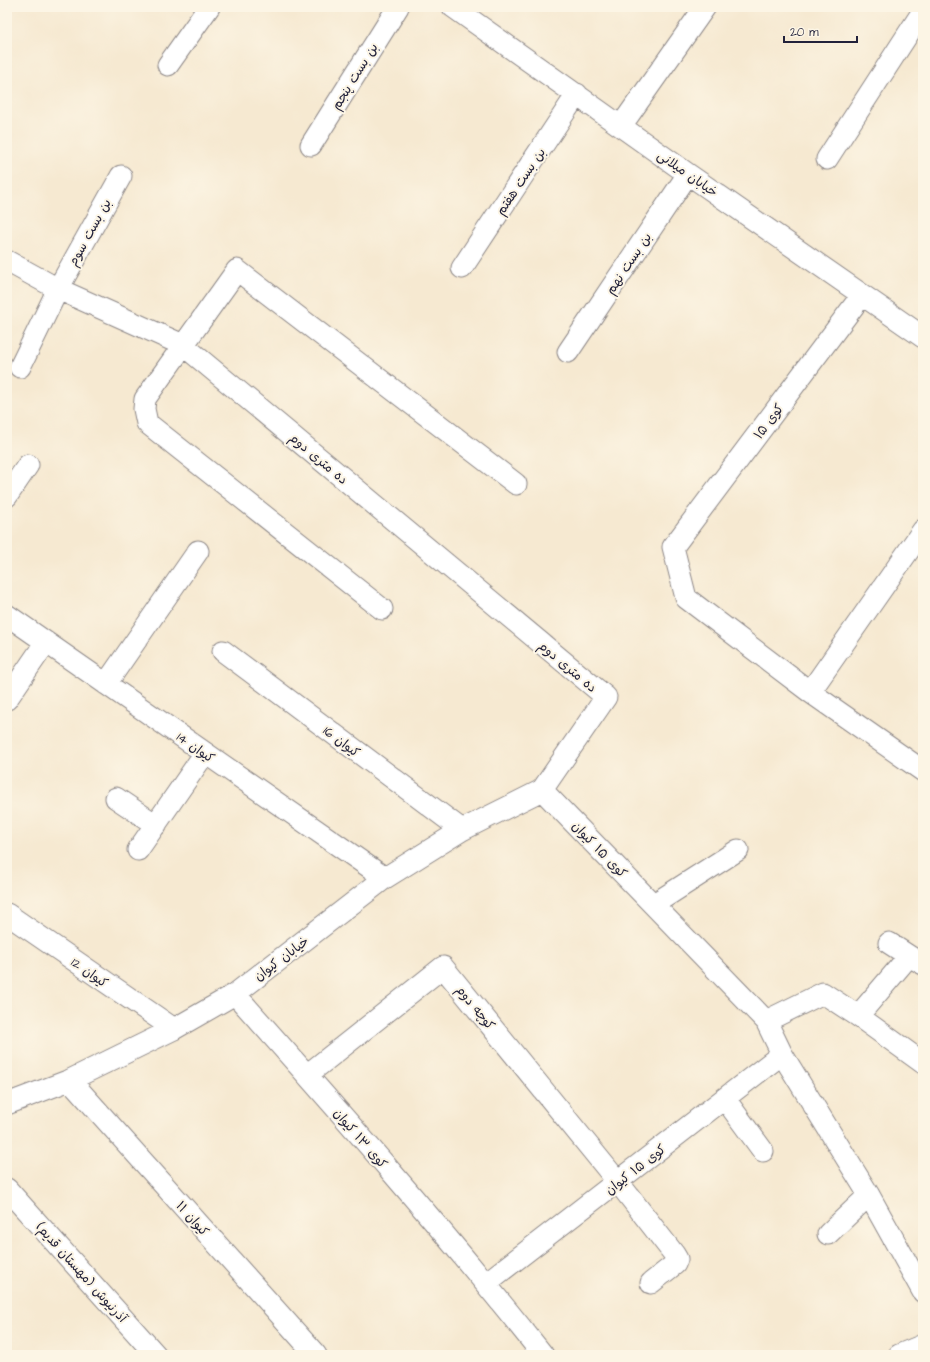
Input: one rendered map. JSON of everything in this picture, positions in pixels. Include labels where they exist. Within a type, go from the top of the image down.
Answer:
[{"type":"street","points":[[168,65],[209,7]]},
{"type":"street","name":"بن بست پنجم","points":[[311,145],[398,7]]},
{"type":"street","name":"خیابان میلانی","points":[[453,7],[578,94],[688,174],[923,337]]},
{"type":"street","points":[[621,126],[705,7]]},
{"type":"street","points":[[827,159],[923,10]]},
{"type":"street","name":"بن بست هفتم","points":[[462,268],[578,94]]},
{"type":"street","name":"بن بست نهم","points":[[568,352],[688,174]]},
{"type":"street","name":"بن بست سوم","points":[[20,366],[58,289],[120,176]]},
{"type":"street","name":"ده متری دوم","points":[[7,261],[58,289],[183,345],[606,697],[542,790]]},
{"type":"street","points":[[382,609],[147,423],[144,410],[145,399],[237,270],[516,484]]},
{"type":"street","name":"کوی ۱۵","points":[[810,692],[686,598],[673,547],[862,296]]},
{"type":"street","points":[[7,496],[28,465]]},
{"type":"street","points":[[923,530],[810,692],[923,771]]},
{"type":"street","points":[[106,684],[198,551]]},
{"type":"street","name":"کیوان 14","points":[[7,615],[385,878]]},
{"type":"street","points":[[7,699],[46,642]]},
{"type":"street","name":"کیوان 16","points":[[223,651],[462,830]]},
{"type":"street","points":[[138,850],[206,753]]},
{"type":"street","name":"خیابان کیوان","points":[[7,1104],[70,1080],[174,1030],[234,994],[385,878],[462,830],[542,790]]},
{"type":"street","name":"کوی ۱۵ کیوان","points":[[542,790],[766,1021],[782,1054],[869,1196],[923,1292]]},
{"type":"street","points":[[116,798],[156,825]]},
{"type":"street","points":[[654,904],[738,850]]},
{"type":"street","name":"کیوان 12","points":[[7,914],[174,1030]]},
{"type":"street","points":[[858,1016],[916,960],[889,943]]},
{"type":"street","name":"کوچه دوم","points":[[307,1075],[443,967],[618,1182]]},
{"type":"street","points":[[766,1021],[823,993],[858,1016],[923,1063]]},
{"type":"street","name":"کوی ۱۳ کیوان","points":[[234,994],[307,1075],[486,1284],[543,1355]]},
{"type":"street","name":"کوی ۱۵ کیوان","points":[[486,1284],[782,1054]]},
{"type":"street","name":"کیوان ۱۱","points":[[70,1080],[316,1355]]},
{"type":"street","points":[[725,1099],[763,1151]]},
{"type":"street","points":[[618,1182],[677,1259],[675,1264],[651,1283]]},
{"type":"street","name":"آذرنیوش (مهستان قدیم)","points":[[7,1189],[156,1355]]},
{"type":"street","points":[[828,1234],[869,1196]]},
{"type":"street","points":[[899,1355],[923,1345]]}]
